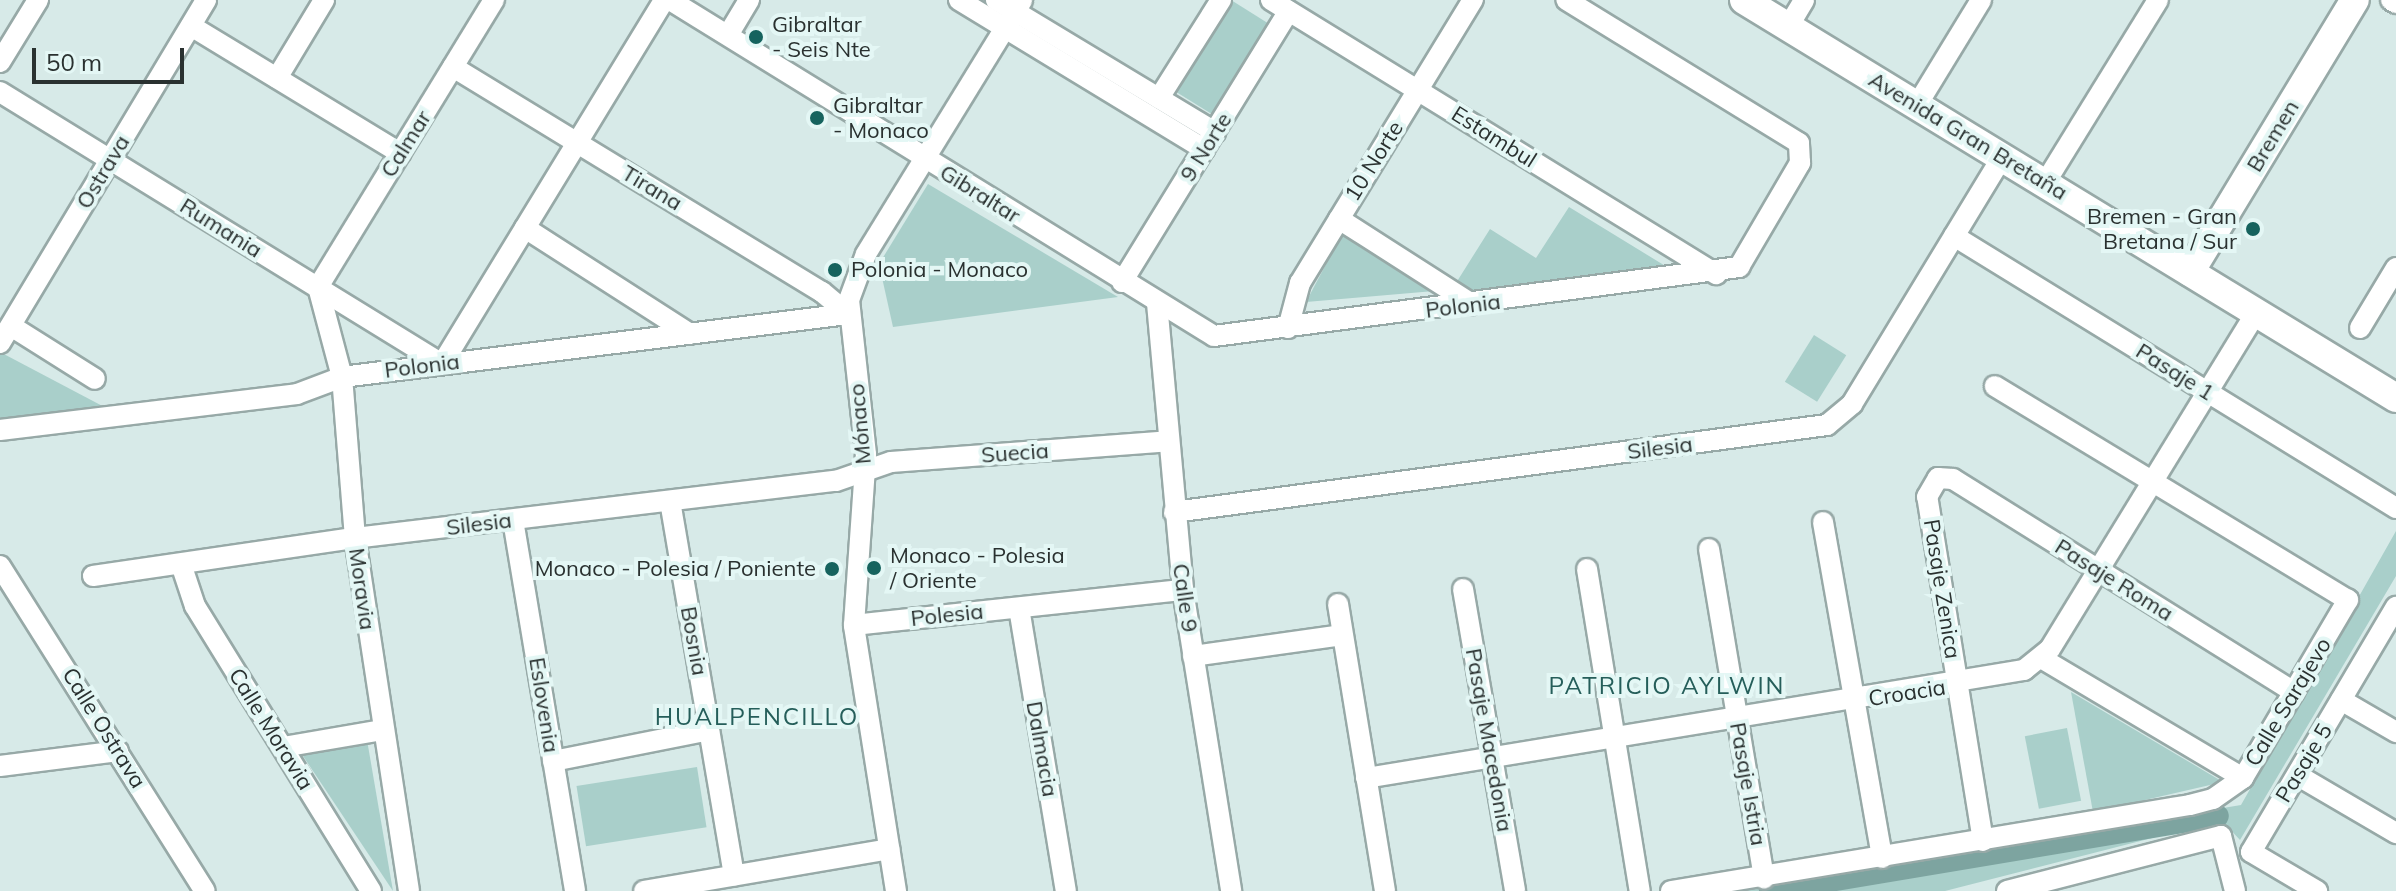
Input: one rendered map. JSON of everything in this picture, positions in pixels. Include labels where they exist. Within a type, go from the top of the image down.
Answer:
[{"type":"main road","name":"Avenida Gran Bretaña","points":[[1744,0],[2396,398]]},
{"type":"main road","name":"Bremen","points":[[2190,272],[2351,2]]},
{"type":"street","points":[[0,62],[38,0]]},
{"type":"street","name":"Ostrava","points":[[5,334],[206,0]]},
{"type":"street","points":[[277,78],[324,0]]},
{"type":"street","name":"Calmar","points":[[318,287],[494,0]]},
{"type":"street","points":[[442,364],[664,0]]},
{"type":"street","name":"Gibraltar","points":[[670,0],[926,156],[936,168],[1211,335]]},
{"type":"street","points":[[728,35],[749,0]]},
{"type":"street","points":[[959,0],[1014,13]]},
{"type":"street","points":[[996,0],[1210,140]]},
{"type":"street","points":[[1163,108],[1221,0]]},
{"type":"street","name":"Estambul","points":[[1271,0],[1716,274]]},
{"type":"street","name":"10 Norte","points":[[1288,328],[1300,283],[1473,0]]},
{"type":"street","points":[[1567,0],[1799,143],[1800,163],[1739,267],[1716,274]]},
{"type":"street","points":[[1788,27],[1804,0]]},
{"type":"street","points":[[1917,105],[1981,0]]},
{"type":"street","points":[[2045,183],[2158,0]]},
{"type":"street","points":[[2391,0],[2396,3]]},
{"type":"street","name":"9 Norte","points":[[1122,282],[1289,11]]},
{"type":"street","name":"Mónaco","points":[[896,891],[854,625],[866,438],[848,314],[858,269],[1014,13]]},
{"type":"street","points":[[191,26],[400,153]]},
{"type":"street","name":"Tirana","points":[[453,67],[822,292],[848,314]]},
{"type":"street","name":"Rumania","points":[[0,92],[442,364]]},
{"type":"street","name":"Silesia","points":[[1174,512],[1827,425],[1852,404],[2002,157]]},
{"type":"street","points":[[1339,219],[1472,304]]},
{"type":"street","points":[[525,228],[690,334]]},
{"type":"street","name":"Pasaje 1","points":[[1954,236],[2396,508]]},
{"type":"street","points":[[2360,328],[2396,268]]},
{"type":"street","name":"Polonia","points":[[1211,335],[1716,274]]},
{"type":"street","name":"Moravia","points":[[318,287],[342,377],[355,538],[409,891]]},
{"type":"street","name":"Calle 9","points":[[1157,303],[1183,590],[1231,891]]},
{"type":"street","name":"Croacia","points":[[1366,778],[2014,675],[2041,658],[2256,313]]},
{"type":"street","name":"Polonia","points":[[0,430],[297,394],[342,377],[848,314]]},
{"type":"street","points":[[5,334],[95,379]]},
{"type":"street","name":"Calle Sarajevo","points":[[1671,891],[2190,805],[2213,799],[2243,778],[2348,600],[1995,386]]},
{"type":"street","name":"Suecia","points":[[865,473],[891,462],[1168,441]]},
{"type":"street","name":"Silesia","points":[[93,576],[355,538],[836,481],[865,473]]},
{"type":"street","name":"Pasaje Roma","points":[[1933,481],[1953,479],[2294,692]]},
{"type":"street","name":"Pasaje Zenica","points":[[1933,481],[1927,497],[1983,841]]},
{"type":"street","name":"Bosnia","points":[[670,501],[734,876]]},
{"type":"street","name":"Eslovenia","points":[[513,520],[575,891]]},
{"type":"street","points":[[1823,522],[1882,858]]},
{"type":"street","name":"Pasaje Istria","points":[[1709,549],[1764,878]]},
{"type":"street","name":"Calle Moravia","points":[[181,564],[195,606],[371,891]]},
{"type":"street","name":"Calle Ostrava","points":[[1,566],[205,891]]},
{"type":"street","points":[[1587,569],[1640,891]]},
{"type":"street","name":"Pasaje Macedonia","points":[[1463,589],[1515,891]]},
{"type":"street","name":"Polesia","points":[[854,625],[1183,590]]},
{"type":"street","points":[[1338,604],[1385,891]]},
{"type":"street","name":"Dalmacia","points":[[1019,608],[1066,891]]},
{"type":"street","name":"Pasaje 5","points":[[2251,852],[2393,619]]},
{"type":"street","points":[[1193,656],[1342,635]]},
{"type":"street","points":[[2041,658],[2243,778]]},
{"type":"street","points":[[2341,700],[2396,732]]},
{"type":"street","points":[[283,747],[382,730]]},
{"type":"street","points":[[553,761],[709,730]]},
{"type":"street","points":[[0,766],[118,751]]},
{"type":"street","points":[[2297,775],[2396,833]]},
{"type":"street","points":[[2007,891],[2043,886],[2221,836],[2235,891]]},
{"type":"street","points":[[644,891],[690,887],[734,876],[889,849]]},
{"type":"street","points":[[2227,861],[2251,852],[2317,891]]},
{"type":"green space","points":[[1231,0],[1270,24],[1213,115],[1174,91]]},
{"type":"green space","points":[[928,184],[1118,297],[893,327],[879,264]]},
{"type":"green space","points":[[1569,207],[1667,267],[1471,293],[1456,283],[1490,229],[1536,258]]},
{"type":"green space","points":[[1342,234],[1446,290],[1306,302]]},
{"type":"green space","points":[[1814,335],[1846,355],[1817,402],[1785,382]]},
{"type":"green space","points":[[0,352],[110,410],[0,423]]},
{"type":"green space","points":[[2396,531],[2396,576],[2240,840],[2227,826],[2199,826],[1945,891],[1722,891],[2241,805]]},
{"type":"green space","points":[[2071,692],[2223,782],[2093,812]]},
{"type":"green space","points":[[2067,728],[2081,801],[2039,809],[2025,736]]},
{"type":"green space","points":[[367,740],[393,891],[299,750]]},
{"type":"green space","points":[[697,767],[707,827],[586,846],[577,786]]},
{"type":"waterway","points":[[1770,891],[2218,816]]},
{"type":"place","name":"Gibraltar - Seis Nte","points":[[756,37]]},
{"type":"place","name":"Gibraltar - Monaco","points":[[817,118]]},
{"type":"place","name":"Bremen - Gran Bretana / Sur","points":[[2253,229]]},
{"type":"place","name":"Polonia - Monaco","points":[[835,270]]},
{"type":"place","name":"Monaco - Polesia / Oriente","points":[[874,568]]},
{"type":"place","name":"Monaco - Polesia / Poniente","points":[[832,569]]},
{"type":"district","name":"PATRICIO AYLWIN","points":[[1667,686]]},
{"type":"district","name":"HUALPENCILLO","points":[[757,717]]}]
